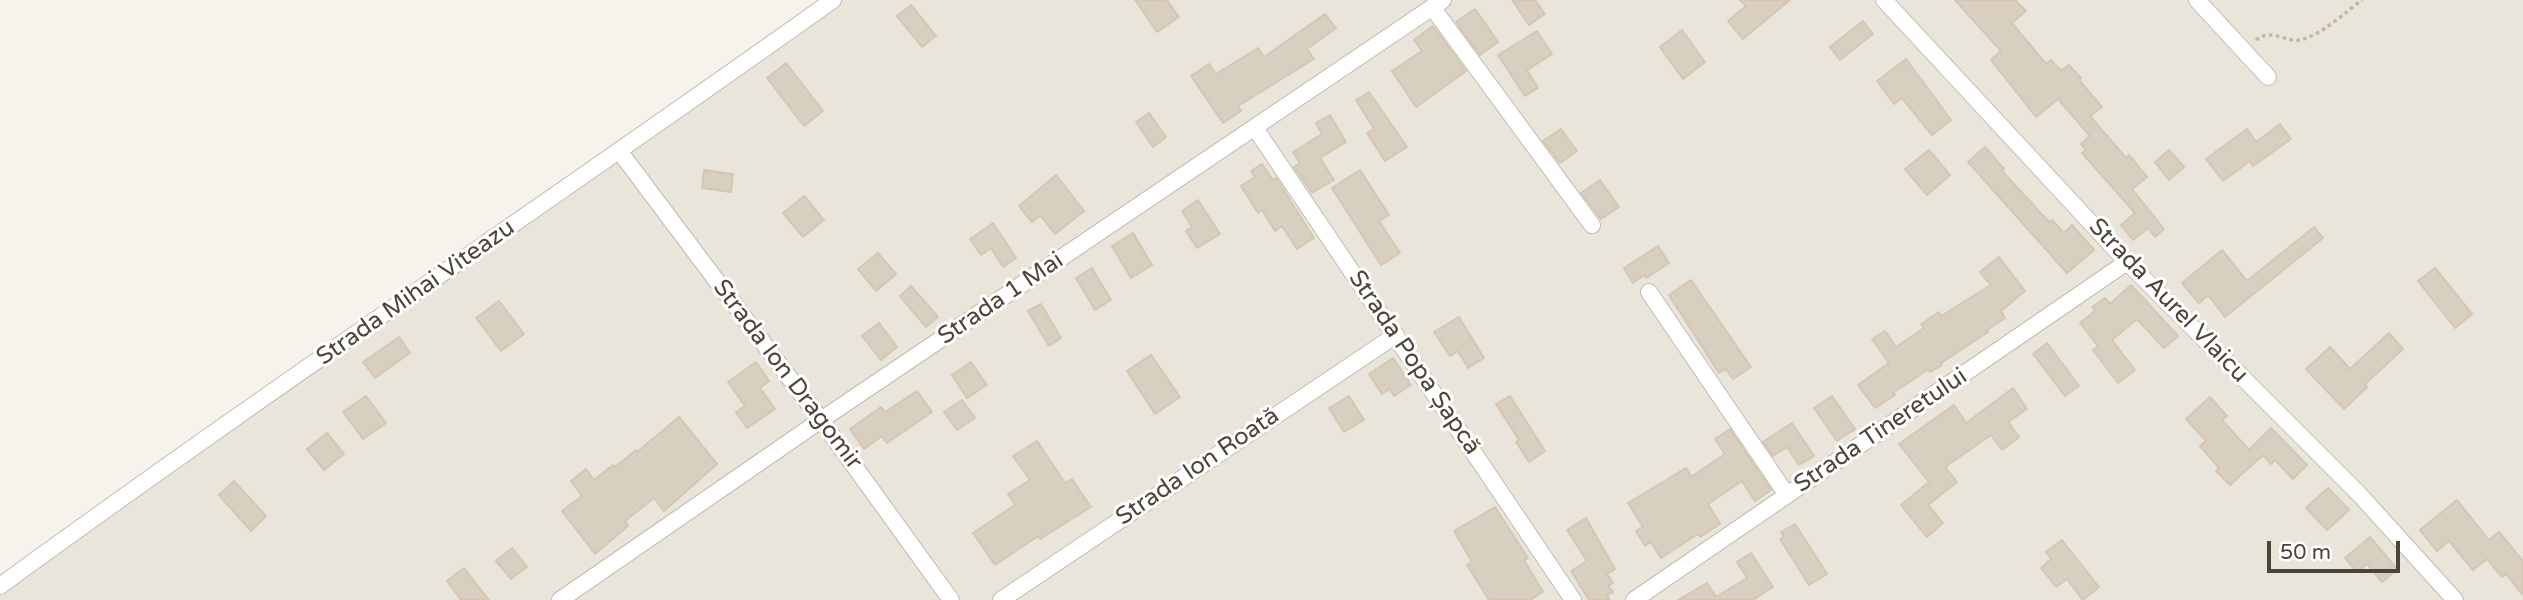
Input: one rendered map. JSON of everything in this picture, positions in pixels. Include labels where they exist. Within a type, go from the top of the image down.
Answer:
[{"type":"street","name":"Strada Mihai Viteazu","points":[[0,586],[145,480],[620,152],[833,0]]},
{"type":"street","name":"Strada Aurel Vlaicu","points":[[1884,0],[2127,262],[2360,495],[2455,600]]},
{"type":"street","points":[[2197,0],[2268,76]]},
{"type":"street","points":[[1437,3],[1591,225]]},
{"type":"street","name":"Strada 1 Mai","points":[[560,600],[1437,3]]},
{"type":"street","name":"Strada Popa Șapcă","points":[[1255,128],[1573,600]]},
{"type":"street","name":"Strada Ion Dragomir","points":[[620,152],[821,420],[951,600]]},
{"type":"street","name":"Strada Tineretului","points":[[1634,600],[2127,262]]},
{"type":"street","points":[[1649,292],[1787,495]]},
{"type":"street","name":"Strada Ion Roată","points":[[1001,600],[1396,335]]},
{"type":"path","points":[[2244,52],[2261,36],[2276,35],[2296,41],[2308,37],[2362,0]]},
{"type":"shaded area","points":[[819,0],[2523,0],[2523,600],[0,600],[0,586],[620,152]]},
{"type":"building","points":[[1135,0],[1167,0],[1179,17],[1157,32]]},
{"type":"building","points":[[1512,0],[1535,0],[1545,14],[1529,25]]},
{"type":"building","points":[[1740,0],[1790,0],[1743,39],[1728,21],[1746,6]]},
{"type":"building","points":[[1955,0],[2015,0],[2026,11],[2012,23],[2046,64],[2051,60],[2061,71],[2069,65],[2081,78],[2079,80],[2102,107],[2090,116],[2126,158],[2129,155],[2147,177],[2132,189],[2164,229],[2155,237],[2148,228],[2133,240],[2121,225],[2135,213],[2082,153],[2086,150],[2081,144],[2090,136],[2058,99],[2036,117],[1991,60],[2001,51]]},
{"type":"building","points":[[911,5],[936,36],[922,47],[897,16]]},
{"type":"building","points":[[1475,9],[1498,42],[1480,55],[1456,22]]},
{"type":"building","points":[[1325,14],[1336,28],[1307,49],[1314,59],[1238,106],[1241,111],[1223,123],[1191,76],[1209,64],[1216,74],[1258,48],[1264,57]]},
{"type":"building","points":[[1863,21],[1873,34],[1840,60],[1830,47]]},
{"type":"building","points":[[1433,26],[1466,71],[1416,107],[1392,71],[1422,51],[1414,40]]},
{"type":"building","points":[[1682,30],[1705,62],[1683,79],[1660,47]]},
{"type":"building","points":[[1537,31],[1552,54],[1527,70],[1538,88],[1525,96],[1498,55]]},
{"type":"building","points":[[1906,59],[1951,120],[1932,135],[1902,98],[1894,104],[1877,81]]},
{"type":"building","points":[[786,63],[823,111],[804,126],[767,78]]},
{"type":"building","points":[[1369,92],[1407,147],[1385,161],[1367,133],[1374,129],[1356,100]]},
{"type":"building","points":[[1149,113],[1166,137],[1153,147],[1136,122]]},
{"type":"building","points":[[1330,115],[1346,142],[1320,158],[1334,180],[1312,193],[1294,167],[1300,163],[1293,152],[1322,134],[1316,123]]},
{"type":"building","points":[[2280,124],[2291,139],[2253,166],[2250,161],[2223,181],[2206,159],[2247,129],[2256,142]]},
{"type":"building","points":[[1561,129],[1577,151],[1560,163],[1543,141]]},
{"type":"building","points":[[1985,147],[2004,169],[2002,171],[2050,223],[2052,220],[2064,233],[2072,225],[2094,250],[2067,273],[1968,162]]},
{"type":"building","points":[[1929,150],[1950,175],[1927,195],[1905,169]]},
{"type":"building","points":[[2169,150],[2184,167],[2169,180],[2155,162]]},
{"type":"building","points":[[1262,164],[1273,180],[1276,178],[1314,238],[1297,249],[1282,226],[1275,231],[1262,210],[1258,213],[1241,186],[1255,177],[1251,171]]},
{"type":"building","points":[[704,170],[733,174],[731,192],[702,188]]},
{"type":"building","points":[[1360,170],[1389,215],[1379,221],[1400,253],[1381,265],[1332,188]]},
{"type":"building","points":[[1056,175],[1084,211],[1055,234],[1040,215],[1032,222],[1019,206]]},
{"type":"building","points":[[1600,180],[1619,207],[1601,219],[1581,193]]},
{"type":"building","points":[[804,196],[824,220],[803,237],[783,213]]},
{"type":"building","points":[[1198,200],[1220,234],[1197,248],[1186,231],[1192,227],[1182,211]]},
{"type":"building","points":[[993,223],[1016,258],[1003,267],[991,248],[981,255],[970,239]]},
{"type":"building","points":[[2314,227],[2323,238],[2225,317],[2208,295],[2199,303],[2182,283],[2222,250],[2247,281]]},
{"type":"building","points":[[1133,233],[1152,265],[1131,278],[1112,246]]},
{"type":"building","points":[[1658,246],[1669,263],[1633,283],[1624,268]]},
{"type":"building","points":[[878,253],[896,274],[876,291],[858,269]]},
{"type":"building","points":[[1999,257],[2025,291],[2001,311],[2005,318],[1941,363],[1942,365],[1930,372],[1929,369],[1875,408],[1858,385],[1889,363],[1872,339],[1885,331],[1896,347],[1924,328],[1921,324],[1939,312],[1941,316],[1991,285],[1980,272]]},
{"type":"building","points":[[1092,268],[1111,300],[1095,310],[1076,278]]},
{"type":"building","points":[[2435,268],[2472,314],[2455,328],[2418,281]]},
{"type":"building","points":[[1691,280],[1751,367],[1733,379],[1726,369],[1719,373],[1669,295]]},
{"type":"building","points":[[2131,285],[2178,336],[2164,348],[2137,319],[2112,340],[2135,370],[2118,383],[2093,350],[2098,346],[2080,323],[2095,311],[2092,307],[2105,298],[2110,304]]},
{"type":"building","points":[[911,286],[938,317],[926,327],[900,296]]},
{"type":"building","points":[[499,301],[524,334],[501,351],[476,318]]},
{"type":"building","points":[[1041,304],[1061,338],[1049,346],[1028,311]]},
{"type":"building","points":[[1459,317],[1484,358],[1468,368],[1458,351],[1450,356],[1434,332]]},
{"type":"building","points":[[879,323],[897,347],[881,360],[862,336]]},
{"type":"building","points":[[2389,333],[2403,349],[2365,384],[2367,387],[2344,409],[2306,369],[2330,347],[2350,369]]},
{"type":"building","points":[[399,337],[410,353],[375,378],[363,362]]},
{"type":"building","points":[[2047,343],[2079,386],[2065,396],[2033,354]]},
{"type":"building","points":[[1151,355],[1180,397],[1155,414],[1127,371]]},
{"type":"building","points":[[1393,358],[1411,385],[1394,396],[1390,389],[1382,394],[1369,374]]},
{"type":"building","points":[[756,362],[769,381],[760,388],[775,409],[747,428],[736,412],[745,406],[728,382]]},
{"type":"building","points":[[971,362],[987,385],[967,398],[952,375]]},
{"type":"building","points":[[2013,388],[2027,409],[2008,422],[2019,437],[2002,450],[1991,435],[1945,467],[1957,482],[1928,505],[1943,523],[1927,537],[1901,505],[1929,482],[1899,444],[1954,405],[1966,423]]},
{"type":"building","points":[[917,391],[932,412],[887,443],[882,436],[864,449],[850,429],[881,407],[885,412]]},
{"type":"building","points":[[366,396],[386,423],[363,439],[343,412]]},
{"type":"building","points":[[1349,396],[1364,420],[1344,432],[1329,408]]},
{"type":"building","points":[[1510,396],[1545,451],[1529,462],[1516,442],[1519,440],[1496,404]]},
{"type":"building","points":[[1832,396],[1855,429],[1837,441],[1814,408]]},
{"type":"building","points":[[2210,397],[2227,416],[2222,420],[2249,450],[2271,428],[2307,465],[2293,479],[2275,460],[2271,464],[2263,455],[2230,485],[2216,471],[2219,468],[2200,446],[2206,441],[2186,419]]},
{"type":"building","points":[[962,400],[975,418],[957,430],[944,412]]},
{"type":"building","points":[[679,417],[717,464],[664,511],[654,498],[625,521],[628,526],[595,554],[562,511],[582,496],[571,481],[586,469],[594,480],[636,450],[637,452]]},
{"type":"building","points":[[1792,423],[1814,456],[1799,465],[1787,447],[1773,456],[1763,442]]},
{"type":"building","points":[[1730,429],[1771,490],[1755,501],[1742,481],[1708,504],[1720,524],[1700,537],[1698,534],[1661,558],[1651,542],[1645,546],[1636,531],[1643,527],[1628,503],[1686,468],[1691,477],[1725,454],[1715,439]]},
{"type":"building","points":[[327,433],[344,454],[324,470],[307,449]]},
{"type":"building","points":[[1037,441],[1065,483],[1072,479],[1091,507],[1040,539],[1038,536],[995,565],[973,533],[1015,505],[1008,494],[1030,480],[1013,456]]},
{"type":"building","points":[[234,481],[266,516],[251,531],[219,495]]},
{"type":"building","points":[[2328,488],[2349,510],[2327,530],[2306,508]]},
{"type":"building","points":[[2457,500],[2489,540],[2499,532],[2523,561],[2523,595],[2506,574],[2502,577],[2487,559],[2473,570],[2449,541],[2437,551],[2420,530]]},
{"type":"building","points":[[1495,507],[1528,558],[1524,560],[1543,592],[1530,600],[1489,600],[1467,565],[1472,562],[1454,531]]},
{"type":"building","points":[[1586,518],[1615,569],[1607,574],[1613,583],[1608,585],[1613,592],[1607,595],[1610,600],[1589,600],[1571,571],[1587,561],[1567,530]]},
{"type":"building","points":[[1795,524],[1827,574],[1809,585],[1780,539],[1784,537],[1781,532]]},
{"type":"building","points":[[2370,537],[2397,569],[2382,582],[2367,564],[2357,572],[2345,558]]},
{"type":"building","points":[[2062,540],[2099,587],[2083,600],[2067,579],[2056,587],[2041,568],[2051,559],[2046,552]]},
{"type":"building","points":[[512,548],[527,567],[511,579],[496,561]]},
{"type":"building","points":[[1751,553],[1773,587],[1753,600],[1678,600],[1707,583],[1716,597],[1747,578],[1737,562]]},
{"type":"building","points":[[464,568],[489,600],[461,600],[447,581]]}]
